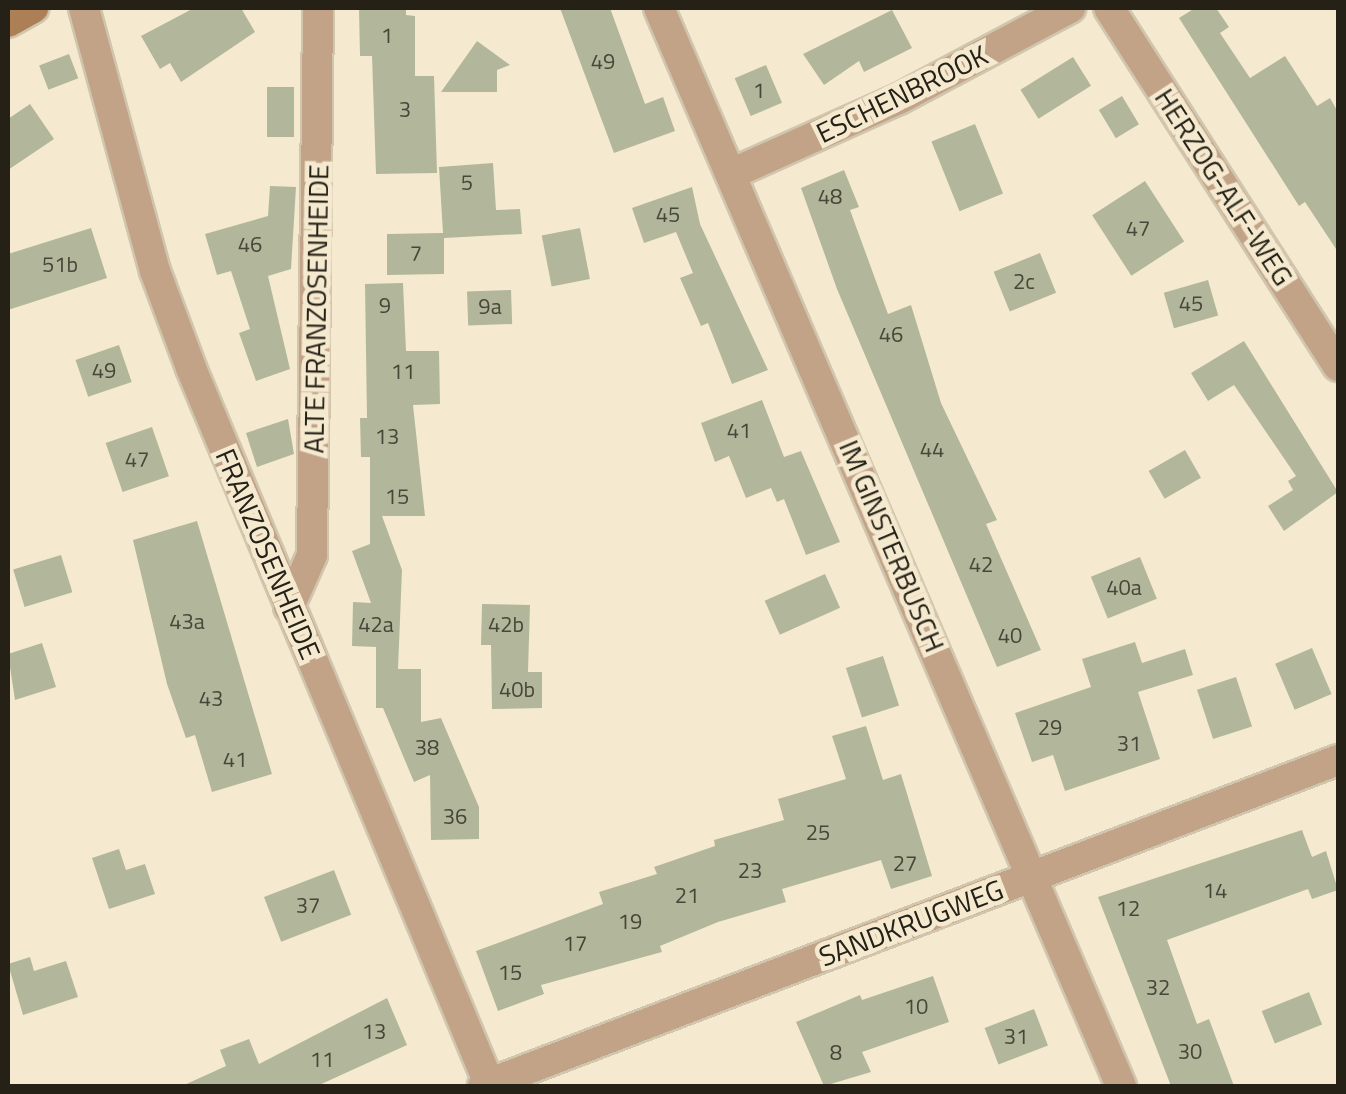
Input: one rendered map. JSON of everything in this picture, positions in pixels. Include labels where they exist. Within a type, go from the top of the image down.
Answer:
[{"type":"street","points":[[8,22],[33,8]]},
{"type":"street","name":"FRANZOSENHEIDE","points":[[84,8],[156,272],[488,1086]]},
{"type":"street","name":"ALTE FRANZOSENHEIDE","points":[[290,607],[312,555],[318,8]]},
{"type":"street","name":"IM GINSTERBUSCH","points":[[659,8],[1121,1086]]},
{"type":"street","name":"ESCHENBROOK","points":[[731,174],[899,99],[1070,8]]},
{"type":"street","name":"HERZOG-ALF-WEG","points":[[1109,8],[1338,366]]},
{"type":"street","name":"SANDKRUGWEG","points":[[488,1086],[1338,760]]},
{"type":"building","points":[[194,8],[241,8],[255,32],[181,82],[170,63],[160,69],[141,36]]},
{"type":"building","points":[[359,8],[406,8],[406,15],[415,16],[415,76],[434,76],[437,173],[376,174],[372,56],[360,56]]},
{"type":"building","points":[[560,8],[610,8],[645,104],[663,97],[675,131],[614,153]]},
{"type":"building","points":[[1195,8],[1216,8],[1229,27],[1220,33],[1250,78],[1285,56],[1317,106],[1330,98],[1338,112],[1338,252],[1305,202],[1299,206],[1179,18]]},
{"type":"building","points":[[892,10],[912,48],[864,72],[859,61],[824,85],[803,54]]},
{"type":"building","points":[[477,41],[510,65],[497,70],[497,92],[441,92]]},
{"type":"building","points":[[69,54],[78,78],[48,90],[39,65]]},
{"type":"building","points":[[1073,57],[1091,86],[1038,119],[1020,90]]},
{"type":"building","points":[[766,65],[782,103],[751,116],[735,78]]},
{"type":"building","points":[[267,87],[294,87],[294,137],[267,137]]},
{"type":"building","points":[[1122,96],[1139,124],[1116,138],[1099,110]]},
{"type":"building","points":[[30,104],[54,139],[8,170],[8,119]]},
{"type":"building","points":[[975,124],[1003,194],[960,211],[931,142]]},
{"type":"building","points":[[493,163],[496,210],[520,209],[522,234],[444,238],[444,274],[387,275],[387,234],[443,233],[439,167]]},
{"type":"building","points":[[844,170],[859,207],[850,210],[888,314],[911,305],[941,403],[997,520],[986,524],[1041,650],[997,667],[837,289],[801,188]]},
{"type":"building","points":[[1145,181],[1184,241],[1131,276],[1092,215]]},
{"type":"building","points":[[270,186],[296,187],[291,269],[268,276],[290,369],[256,381],[239,333],[250,329],[231,271],[217,275],[205,234],[268,216]]},
{"type":"building","points":[[692,187],[700,224],[768,370],[732,384],[708,323],[701,326],[680,278],[693,273],[676,232],[644,243],[632,208]]},
{"type":"building","points":[[91,228],[107,278],[8,310],[8,254]]},
{"type":"building","points":[[580,228],[590,279],[552,286],[542,235]]},
{"type":"building","points":[[1040,253],[1056,293],[1010,312],[994,272]]},
{"type":"building","points":[[1208,280],[1218,316],[1174,328],[1164,293]]},
{"type":"building","points":[[403,283],[406,351],[439,351],[440,404],[413,405],[425,516],[382,516],[402,570],[398,669],[421,669],[421,722],[441,718],[479,807],[479,839],[431,840],[430,775],[414,782],[383,708],[376,708],[376,647],[352,646],[353,602],[371,603],[352,551],[370,544],[370,457],[361,457],[360,418],[367,418],[365,284]]},
{"type":"building","points":[[511,290],[512,324],[468,326],[467,292]]},
{"type":"building","points":[[1244,341],[1338,492],[1284,531],[1268,506],[1293,490],[1288,481],[1296,476],[1234,385],[1208,401],[1191,373]]},
{"type":"building","points":[[119,345],[132,382],[88,397],[76,360]]},
{"type":"building","points":[[762,400],[784,457],[801,451],[840,542],[806,555],[784,499],[777,502],[771,488],[746,498],[729,456],[715,462],[701,423]]},
{"type":"building","points":[[288,419],[294,454],[257,467],[246,433]]},
{"type":"building","points":[[152,427],[169,476],[123,492],[106,443]]},
{"type":"building","points":[[1185,450],[1201,478],[1165,499],[1149,471]]},
{"type":"building","points":[[197,521],[272,774],[212,792],[195,735],[186,738],[167,684],[133,540]]},
{"type":"building","points":[[61,555],[72,592],[25,607],[13,570]]},
{"type":"building","points":[[1140,557],[1157,599],[1108,619],[1091,577]]},
{"type":"building","points":[[825,574],[840,608],[780,635],[765,601]]},
{"type":"building","points":[[482,604],[530,605],[528,672],[542,672],[542,708],[492,709],[491,645],[481,645]]},
{"type":"building","points":[[1135,642],[1142,663],[1185,649],[1193,675],[1138,692],[1160,759],[1065,791],[1053,755],[1032,762],[1015,713],[1091,687],[1082,659]]},
{"type":"building","points":[[42,643],[56,687],[15,700],[8,654]]},
{"type":"building","points":[[1312,648],[1332,694],[1295,710],[1275,664]]},
{"type":"building","points":[[883,656],[899,705],[862,718],[846,668]]},
{"type":"building","points":[[1236,677],[1252,726],[1213,739],[1197,690]]},
{"type":"building","points":[[866,726],[883,780],[901,774],[932,876],[891,889],[881,860],[782,889],[786,902],[718,922],[660,946],[662,952],[541,985],[544,994],[498,1011],[476,951],[603,904],[599,892],[657,874],[654,867],[715,846],[714,840],[784,820],[778,799],[846,779],[832,736]]},
{"type":"building","points":[[1302,830],[1312,857],[1326,851],[1338,890],[1312,899],[1308,889],[1167,940],[1197,1024],[1209,1019],[1234,1086],[1171,1086],[1098,897]]},
{"type":"building","points":[[119,849],[126,870],[145,864],[155,894],[109,909],[92,858]]},
{"type":"building","points":[[334,870],[351,915],[281,942],[264,897]]},
{"type":"building","points":[[30,957],[34,971],[66,961],[78,997],[23,1015],[8,964]]},
{"type":"building","points":[[933,976],[949,1022],[862,1052],[871,1072],[824,1086],[796,1022],[860,995],[862,1000]]},
{"type":"building","points":[[1309,992],[1322,1024],[1275,1044],[1262,1011]]},
{"type":"building","points":[[387,998],[407,1045],[317,1086],[182,1086],[226,1066],[220,1050],[249,1039],[259,1064]]},
{"type":"building","points":[[1034,1009],[1048,1045],[998,1064],[985,1028]]}]
